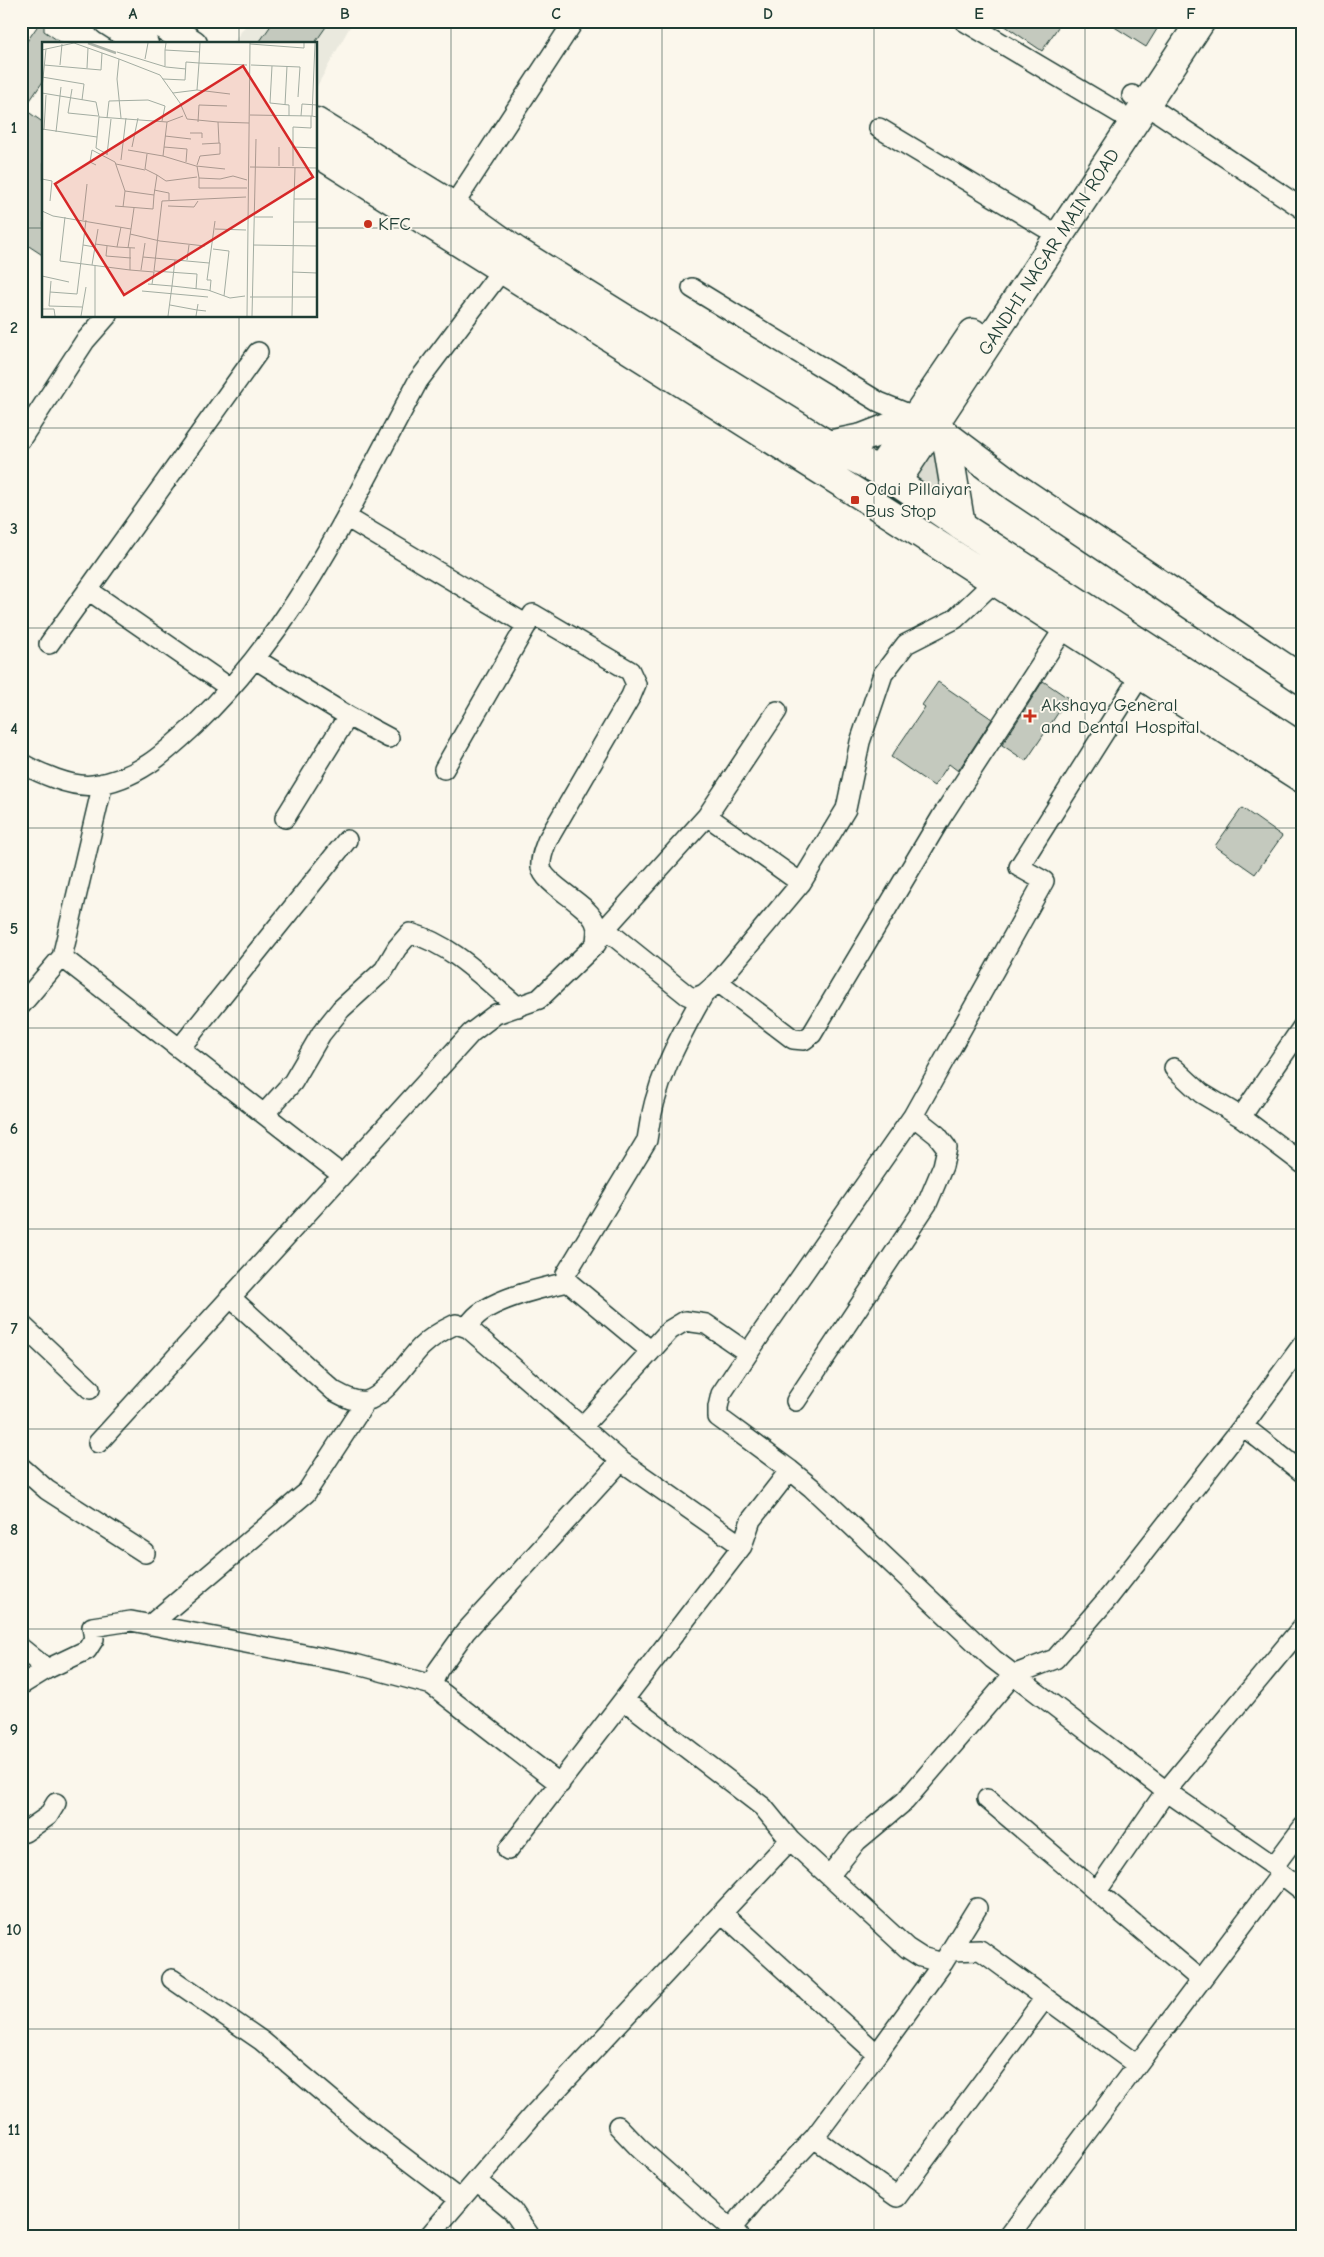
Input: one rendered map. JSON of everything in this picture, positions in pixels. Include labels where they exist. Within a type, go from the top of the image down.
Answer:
[{"type":"main road","points":[[108,21],[141,42]]},
{"type":"main road","points":[[158,21],[190,42]]},
{"type":"main road","name":"GANDHI NAGAR MAIN ROAD","points":[[865,498],[932,426],[1133,104],[1180,21]]},
{"type":"main road","name":"GANDHI NAGAR MAIN ROAD","points":[[932,426],[1044,227],[1110,130],[1201,21]]},
{"type":"main road","points":[[318,123],[453,206],[509,260],[865,498],[1303,779]]},
{"type":"main road","points":[[318,153],[509,260],[828,445],[886,475],[1303,749]]},
{"type":"main road","points":[[828,445],[932,426],[1015,487],[1303,680]]},
{"type":"main road","points":[[932,426],[961,526]]},
{"type":"street","points":[[453,206],[574,21]]},
{"type":"street","points":[[964,21],[1133,104],[1303,209]]},
{"type":"street","points":[[879,128],[1044,227]]},
{"type":"street","points":[[21,763],[60,780],[91,786],[119,780],[143,769],[163,755],[230,688],[255,659],[298,601],[346,517],[418,382],[509,260]]},
{"type":"street","points":[[692,288],[879,402],[932,426]]},
{"type":"street","points":[[21,439],[85,341],[105,318]]},
{"type":"street","points":[[49,644],[258,352]]},
{"type":"street","points":[[346,517],[527,625]]},
{"type":"street","points":[[651,1351],[568,1282],[566,1274],[647,1140],[650,1114],[660,1079],[682,1030],[711,988],[801,884],[846,809],[860,742],[883,674],[906,644],[955,619],[994,582]]},
{"type":"street","points":[[88,590],[230,688]]},
{"type":"street","points":[[444,769],[533,614],[630,671],[636,684],[631,696],[547,841],[542,856],[541,868],[548,878],[592,916],[601,937],[687,995],[694,998],[711,988]]},
{"type":"street","points":[[711,988],[793,1039],[804,1040],[812,1034],[942,816],[1065,627]]},
{"type":"street","points":[[255,659],[348,716],[389,738]]},
{"type":"street","points":[[1140,676],[1019,867],[1044,881],[913,1116],[721,1394],[718,1417],[790,1470],[993,1659],[1166,1791],[1277,1870],[1303,1891]]},
{"type":"street","points":[[98,1443],[471,1033],[496,1014],[539,999],[601,937],[707,816],[777,711]]},
{"type":"street","points":[[285,818],[348,716]]},
{"type":"street","points":[[25,994],[62,957],[103,783]]},
{"type":"street","points":[[707,816],[801,884]]},
{"type":"street","points":[[180,1048],[347,840]]},
{"type":"street","points":[[264,1114],[293,1082],[321,1034],[341,1010],[384,970],[396,948],[410,933],[424,937],[449,950],[518,1007]]},
{"type":"street","points":[[62,957],[342,1175]]},
{"type":"street","points":[[1241,1117],[1303,1026]]},
{"type":"street","points":[[1174,1068],[1201,1092],[1241,1117],[1303,1164]]},
{"type":"street","points":[[796,1401],[927,1204],[937,1182],[947,1148],[937,1135],[913,1116]]},
{"type":"street","points":[[468,1328],[471,1319],[481,1311],[516,1296],[568,1282]]},
{"type":"street","points":[[230,1297],[334,1391],[348,1399],[366,1401]]},
{"type":"street","points":[[582,1427],[670,1330],[684,1321],[706,1324],[748,1354]]},
{"type":"street","points":[[21,1324],[90,1389]]},
{"type":"street","points":[[150,1624],[306,1493],[366,1401],[380,1394],[422,1347],[441,1331],[456,1324],[468,1328],[621,1461],[742,1546]]},
{"type":"street","points":[[829,1876],[857,1841],[905,1800],[1013,1675],[1055,1659],[1109,1597],[1243,1426],[1303,1344]]},
{"type":"street","points":[[1243,1426],[1303,1473]]},
{"type":"street","points":[[432,1685],[447,1655],[466,1631],[621,1461]]},
{"type":"street","points":[[21,1467],[47,1490],[145,1553]]},
{"type":"street","points":[[508,1850],[742,1546],[751,1520],[790,1470]]},
{"type":"street","points":[[21,1685],[47,1669],[88,1650],[94,1639],[92,1626],[131,1621],[150,1624],[355,1664],[432,1685],[560,1784]]},
{"type":"street","points":[[1097,1891],[1166,1791],[1301,1632]]},
{"type":"street","points":[[21,1648],[47,1669]]},
{"type":"street","points":[[624,1700],[763,1807],[790,1840],[908,1948],[921,1957],[947,1957],[980,1950],[1137,2065]]},
{"type":"street","points":[[988,1799],[1201,1980]]},
{"type":"street","points":[[21,1833],[48,1816],[56,1803]]},
{"type":"street","points":[[1009,2236],[1201,1980],[1277,1870],[1303,1827]]},
{"type":"street","points":[[429,2236],[532,2116],[790,1840]]},
{"type":"street","points":[[618,2126],[640,2149],[735,2232],[756,2199],[814,2138],[947,1957],[977,1908]]},
{"type":"street","points":[[722,1914],[876,2054]]},
{"type":"street","points":[[172,1979],[262,2042],[365,2128],[460,2200]]},
{"type":"street","points":[[814,2138],[897,2197],[1045,1998]]},
{"type":"street","points":[[477,2180],[512,2210],[530,2236]]},
{"type":"shaded area","points":[[249,21],[353,21],[318,84],[318,42],[233,42]]},
{"type":"shaded area","points":[[933,444],[945,500],[910,474]]},
{"type":"building","points":[[41,21],[44,21],[44,31],[60,42],[42,42],[42,83],[24,109],[42,122],[42,255],[21,241],[21,146],[27,138],[21,134],[21,50]]},
{"type":"building","points":[[274,21],[330,21],[315,42],[259,42]]},
{"type":"building","points":[[998,21],[1062,21],[1042,51]]},
{"type":"building","points":[[1105,21],[1162,21],[1146,47]]},
{"type":"building","points":[[1043,681],[1068,698],[1026,761],[1002,745]]},
{"type":"building","points":[[938,682],[992,719],[958,771],[949,764],[934,786],[891,757],[925,707],[922,705]]},
{"type":"building","points":[[1242,808],[1282,836],[1255,874],[1215,846]]},
{"type":"place","name":"KFC","points":[[368,224]]},
{"type":"place","name":"Odai Pillaiyar Bus Stop","points":[[855,500]]},
{"type":"place","name":"Akshaya General and Dental Hospital","points":[[1030,716]]}]
